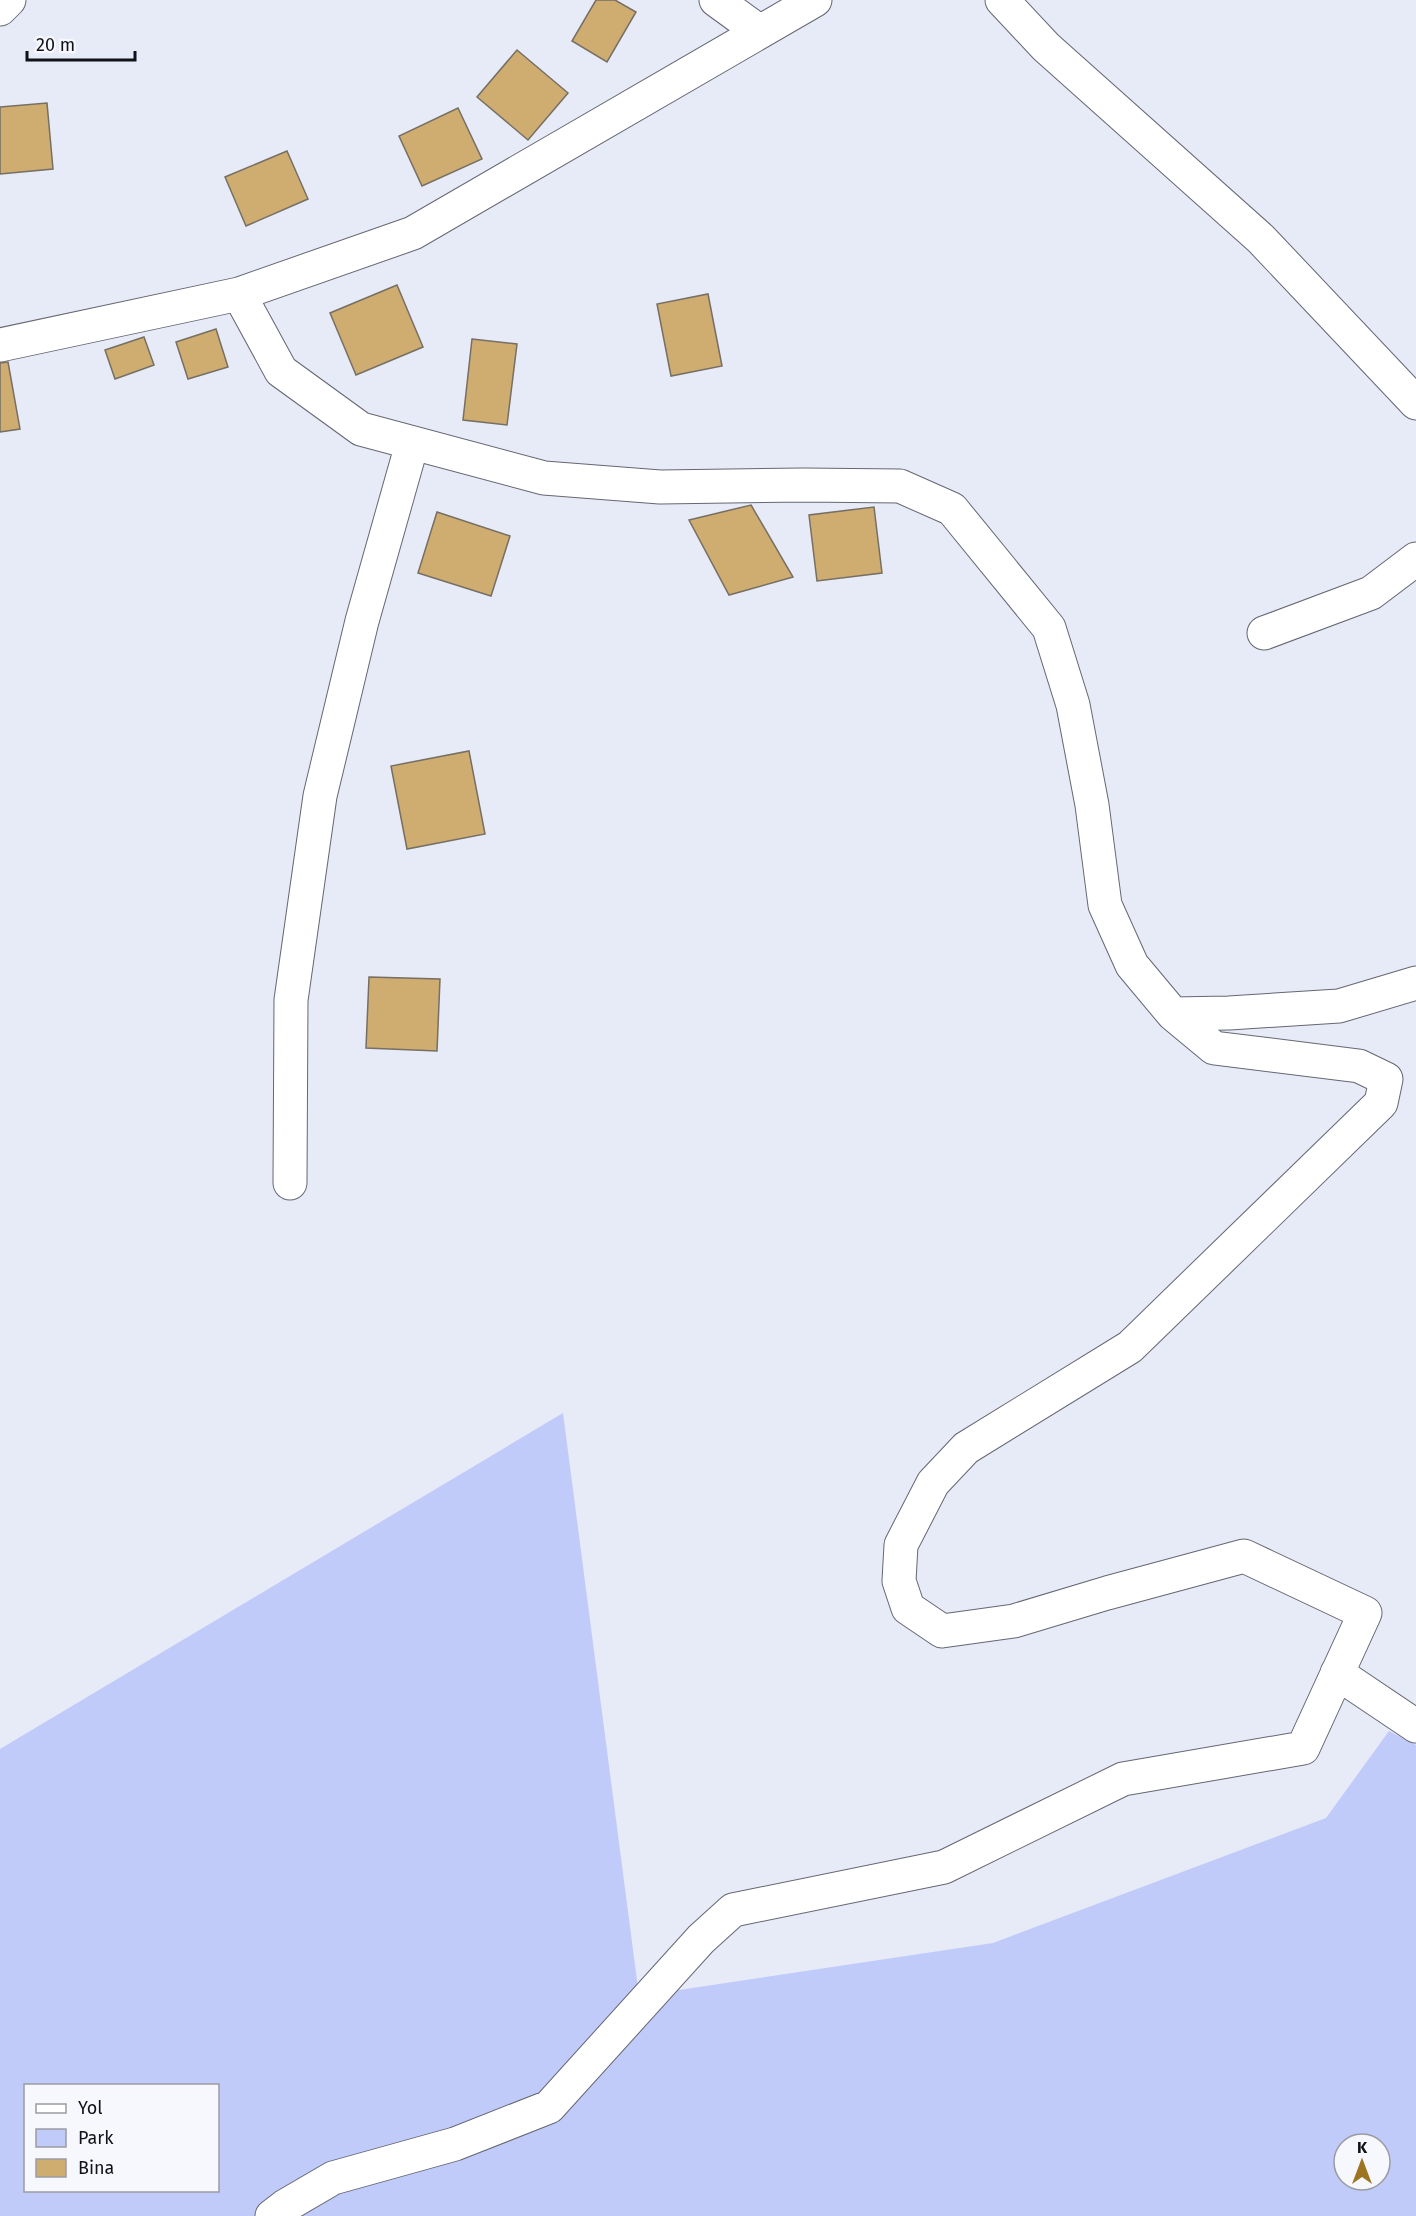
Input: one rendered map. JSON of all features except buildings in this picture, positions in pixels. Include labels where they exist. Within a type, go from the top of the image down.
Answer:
[{"type":"street","points":[[0,9],[9,0]]},
{"type":"street","points":[[717,0],[760,32]]},
{"type":"street","points":[[0,345],[239,294],[413,233],[815,0]]},
{"type":"street","points":[[1002,0],[1046,47],[1261,239],[1416,403]]},
{"type":"street","points":[[239,294],[281,371],[361,429],[544,478],[660,487],[900,486],[952,509],[1048,628],[1073,705],[1092,805],[1105,905],[1132,965],[1173,1014],[1214,1048],[1359,1066],[1386,1079],[1381,1103],[1130,1347],[966,1448],[933,1483],[901,1545],[899,1581],[908,1608],[942,1631],[1014,1621],[1244,1556],[1365,1613],[1303,1749],[1124,1779],[944,1867],[733,1910],[701,1939],[549,2107],[455,2144],[333,2178],[272,2216]]},
{"type":"street","points":[[290,1183],[291,1000],[320,796],[362,621],[412,444]]},
{"type":"street","points":[[1264,633],[1371,593],[1416,559]]},
{"type":"street","points":[[1173,1014],[1339,1006],[1416,983]]},
{"type":"street","points":[[1337,1673],[1416,1726]]},
{"type":"green space","points":[[563,1413],[639,1996],[993,1943],[1326,1818],[1389,1731],[1416,1745],[1416,2216],[0,2216],[0,1749]]}]
